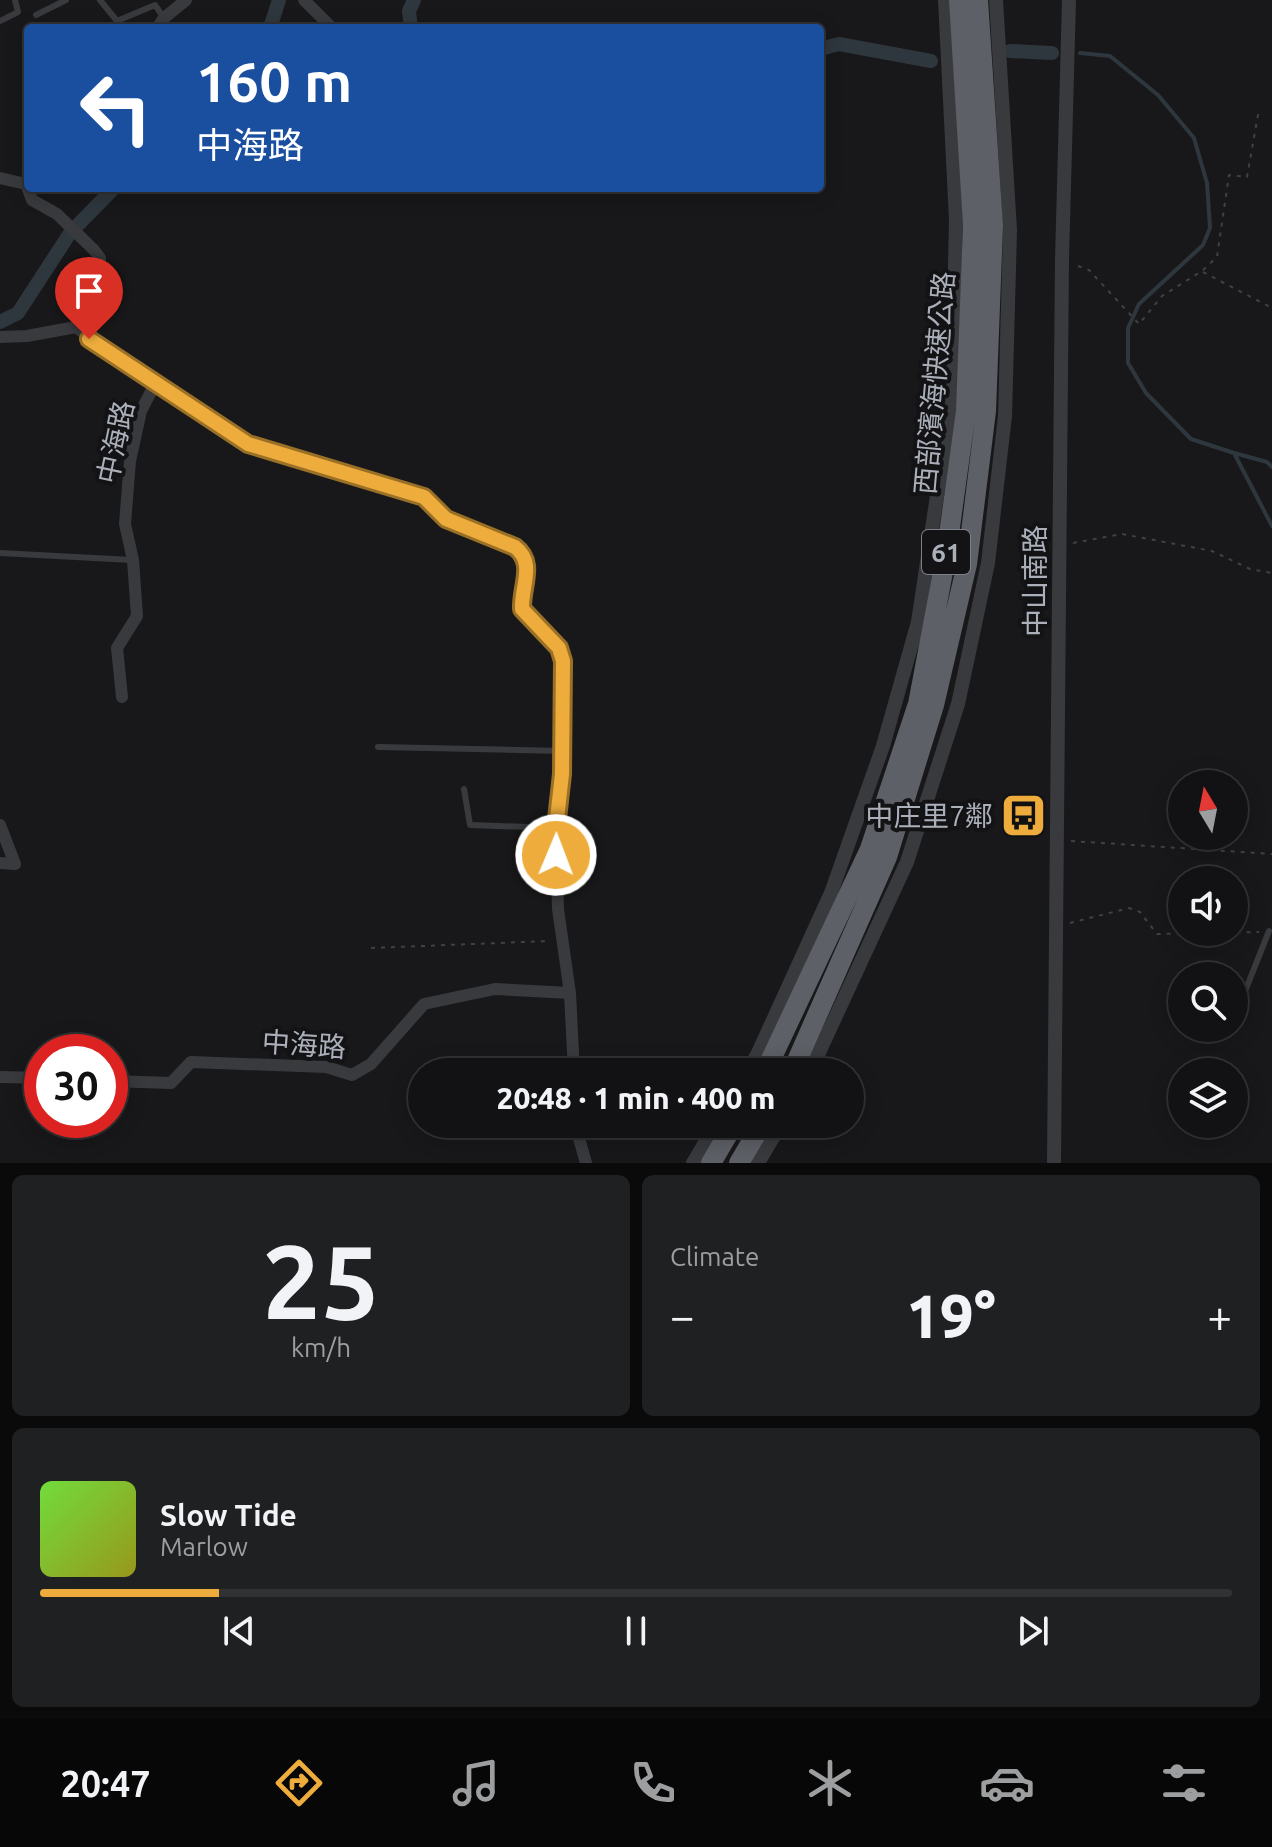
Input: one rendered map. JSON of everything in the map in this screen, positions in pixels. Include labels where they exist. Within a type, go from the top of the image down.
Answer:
[{"type":"highway","name":"西部濱海快速公路","points":[[772,1058],[870,849],[918,704],[946,556],[966,411],[973,225],[959,0]]},
{"type":"highway","name":"西部濱海快速公路","points":[[798,1058],[887,857],[934,705],[967,564],[986,411],[993,226],[978,0]]},
{"type":"highway","points":[[711,1163],[726,1138]]},
{"type":"highway","points":[[739,1163],[754,1138]]},
{"type":"street","points":[[160,23],[186,0]]},
{"type":"street","points":[[304,0],[328,24]]},
{"type":"street","points":[[755,1058],[831,893],[883,746],[918,622],[952,396],[956,220],[945,0]]},
{"type":"street","points":[[816,1058],[907,862],[958,704],[988,563],[1005,416],[1010,230],[996,0]]},
{"type":"street","name":"中山南路","points":[[1054,1163],[1062,259],[1069,0]]},
{"type":"street","points":[[0,178],[24,182]]},
{"type":"street","points":[[0,337],[27,336],[76,327],[100,265],[100,258],[94,250],[57,214],[32,200],[30,192]]},
{"type":"street","name":"中海路","points":[[76,327],[155,384],[248,444],[424,497],[446,519],[515,547],[524,554],[528,566],[522,609],[559,648],[563,661],[562,751],[556,828],[558,909],[570,993],[573,1058]]},
{"type":"street","name":"中海路","points":[[122,697],[117,648],[137,616],[133,560],[125,524],[130,461],[141,411],[155,384]]},
{"type":"street","points":[[0,825],[15,864],[0,863]]},
{"type":"street","name":"中海路","points":[[128,1082],[171,1083],[191,1062],[326,1067],[352,1075],[371,1064],[424,1004],[495,989],[570,993]]},
{"type":"street","points":[[0,1077],[24,1078]]},
{"type":"street","points":[[579,1138],[586,1163]]},
{"type":"street","points":[[693,1163],[708,1138]]},
{"type":"street","points":[[758,1163],[773,1138]]},
{"type":"lane","points":[[0,21],[18,12],[15,0]]},
{"type":"lane","points":[[36,15],[66,0]]},
{"type":"lane","points":[[100,0],[117,21],[155,5],[160,23]]},
{"type":"lane","points":[[0,553],[133,560]]},
{"type":"lane","points":[[378,747],[562,751]]},
{"type":"lane","points":[[464,789],[470,825],[556,828]]},
{"type":"lane","points":[[1248,984],[1269,931]]},
{"type":"path","points":[[1062,259],[1089,270],[1139,324],[1162,296],[1202,271],[1217,257],[1229,175],[1247,177],[1259,109]]},
{"type":"path","points":[[1202,271],[1272,308]]},
{"type":"path","points":[[1060,545],[1122,534],[1212,551],[1250,569],[1272,573]]},
{"type":"path","points":[[1058,841],[1272,854]]},
{"type":"path","points":[[1057,926],[1129,908],[1140,912],[1157,934],[1269,931]]},
{"type":"path","points":[[371,948],[563,940]]},
{"type":"waterway","points":[[271,24],[279,0]]},
{"type":"waterway","points":[[411,24],[409,11],[414,0]]},
{"type":"waterway","points":[[824,48],[839,44],[931,61]]},
{"type":"waterway","points":[[1010,51],[1052,53]]},
{"type":"waterway","points":[[1080,53],[1110,56],[1158,95],[1194,138],[1207,183],[1210,228],[1203,245],[1139,304],[1128,328],[1128,363],[1146,393],[1191,439],[1234,453],[1272,526]]},
{"type":"waterway","points":[[0,322],[18,313],[70,233],[110,192]]},
{"type":"waterway","points":[[1234,453],[1267,462],[1272,467]]},
{"type":"place","name":"中庄里7鄰","points":[[1024,815]]},
{"type":"route","points":[[89,339],[248,444],[424,497],[446,519],[515,547],[524,554],[528,566],[522,609],[559,648],[563,661],[562,774],[556,855]]}]
